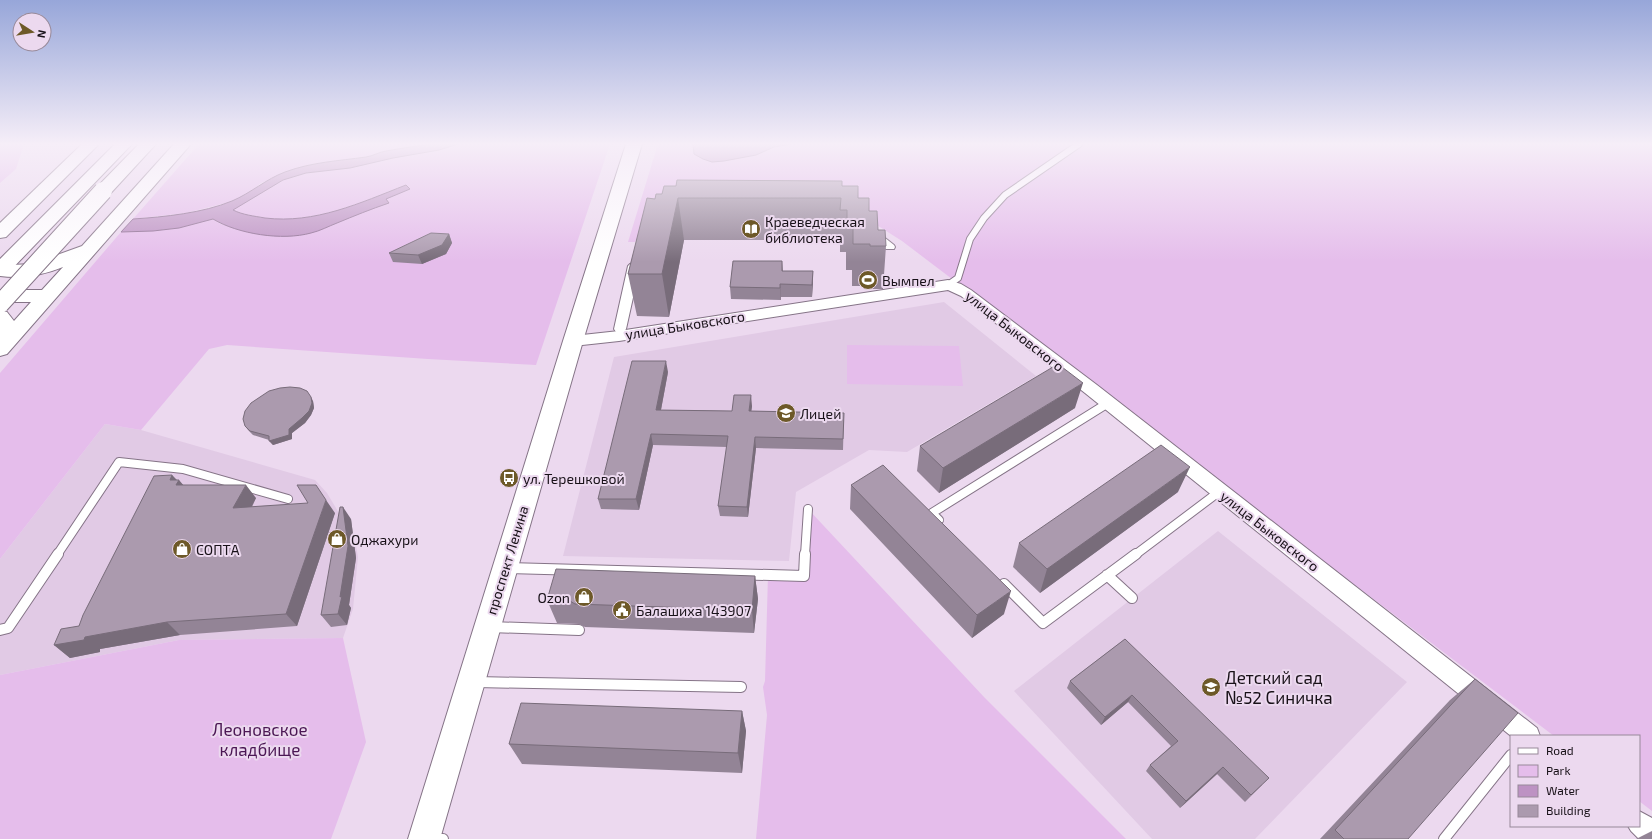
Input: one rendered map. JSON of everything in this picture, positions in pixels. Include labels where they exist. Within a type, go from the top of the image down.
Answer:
[{"type":"main road","points":[[0,232],[51,183]]},
{"type":"main road","points":[[0,270],[85,183]]},
{"type":"main road","points":[[0,304],[111,183]]},
{"type":"main road","points":[[4,344],[148,183]]},
{"type":"main road","name":"проспект Ленина","points":[[431,839],[471,682],[487,627],[622,183]]},
{"type":"main road","points":[[0,270],[19,271],[45,267],[97,241]]},
{"type":"main road","points":[[0,285],[53,290]]},
{"type":"main road","points":[[0,296],[53,290]]},
{"type":"main road","points":[[0,317],[6,325],[4,344]]},
{"type":"street","points":[[861,224],[890,247]]},
{"type":"street","points":[[620,328],[636,253]]},
{"type":"street","name":"улица Быковского","points":[[573,341],[619,336],[948,285],[962,290],[1220,491],[1526,735]]},
{"type":"street","points":[[1640,825],[1652,834]]},
{"type":"lane","points":[[948,285],[958,278],[970,239],[989,212],[1005,195],[1022,183]]},
{"type":"lane","points":[[943,524],[929,511],[1108,403]]},
{"type":"lane","points":[[0,630],[8,628],[119,462],[183,469],[288,498]]},
{"type":"lane","points":[[999,579],[1043,623],[1220,491]]},
{"type":"lane","points":[[505,568],[804,576],[808,509]]},
{"type":"lane","points":[[1107,575],[1132,598]]},
{"type":"lane","points":[[487,627],[579,630]]},
{"type":"lane","points":[[471,682],[741,687]]},
{"type":"lane","points":[[1444,839],[1510,756]]},
{"type":"shaded area","name":"Лицей","points":[[944,302],[1036,376],[907,452],[869,450],[796,492],[789,561],[563,556],[614,357]]},
{"type":"shaded area","name":"СОПТА","points":[[105,424],[141,430],[315,480],[327,493],[355,540],[358,557],[353,609],[343,638],[179,640],[0,675],[0,559]]},
{"type":"shaded area","name":"Детский сад №52 Синичка","points":[[1218,531],[1407,682],[1255,839],[1152,839],[1014,691]]},
{"type":"green space","points":[[165,183],[261,183],[248,194],[230,202],[186,213],[133,219]]},
{"type":"green space","points":[[278,183],[597,183],[536,365],[227,345],[209,349],[141,430],[105,424],[0,559],[0,373],[121,232],[153,231],[179,228],[213,219],[221,224],[267,235],[388,202],[385,199],[409,189],[406,185],[342,209],[299,218],[277,219],[254,216],[232,210]]},
{"type":"green space","points":[[646,183],[1652,183],[1652,811],[1640,802],[1640,735],[1553,735],[902,241],[872,222],[645,224],[635,242],[628,242]]},
{"type":"green space","points":[[847,345],[959,346],[963,386],[847,384]]},
{"type":"green space","points":[[808,509],[984,697],[1126,839],[756,839],[767,715],[763,687],[765,681],[768,575],[804,575]]},
{"type":"green space","name":"Леоновское кладбище","points":[[343,638],[366,742],[331,839],[0,839],[0,675],[179,640]]},
{"type":"water","points":[[263,183],[278,183],[233,210],[265,218],[284,219],[302,218],[337,210],[372,199],[406,185],[410,189],[386,199],[389,203],[321,230],[299,235],[260,235],[235,229],[213,219],[179,228],[153,231],[121,232],[133,219],[183,214],[209,209],[239,198]]},
{"type":"building","points":[[676,183],[842,183],[842,186],[858,186],[858,198],[869,198],[869,211],[877,211],[878,230],[885,230],[886,246],[853,244],[853,228],[847,228],[847,210],[840,210],[841,198],[678,198],[662,274],[628,274],[647,198],[655,199],[656,194],[662,194],[664,186],[676,186]]},
{"type":"building","points":[[431,233],[449,234],[442,245],[418,255],[389,253]]},
{"type":"building","points":[[733,261],[782,261],[782,271],[813,271],[812,285],[780,284],[780,288],[730,287]]},
{"type":"building","points":[[632,361],[666,361],[656,410],[732,411],[734,395],[751,395],[749,411],[844,413],[843,439],[755,437],[747,507],[718,506],[728,436],[651,434],[636,499],[598,499]]},
{"type":"building","points":[[1058,364],[1083,383],[943,468],[920,446]]},
{"type":"building","points":[[290,387],[300,388],[307,391],[311,397],[312,403],[309,411],[289,429],[289,435],[269,441],[269,436],[250,431],[245,426],[243,419],[245,411],[251,403],[269,391]]},
{"type":"building","points":[[1161,445],[1190,467],[1047,569],[1019,543]]},
{"type":"building","points":[[883,465],[1011,591],[977,615],[851,485]]},
{"type":"building","points":[[172,475],[170,480],[179,480],[176,485],[246,485],[233,508],[308,503],[297,485],[316,485],[326,500],[286,614],[167,622],[85,637],[84,640],[54,645],[61,629],[79,626],[83,615],[154,476]]},
{"type":"building","points":[[340,507],[343,507],[348,546],[340,597],[342,596],[338,614],[321,615]]},
{"type":"building","points":[[556,569],[755,576],[752,610],[575,604],[570,601],[547,600]]},
{"type":"building","points":[[1125,639],[1269,778],[1251,795],[1223,767],[1186,801],[1150,765],[1178,741],[1132,695],[1105,717],[1070,681]]},
{"type":"building","points":[[1475,679],[1518,713],[1408,839],[1344,839],[1335,830]]},
{"type":"building","points":[[521,703],[742,711],[738,753],[509,744]]},
{"type":"place","name":"Краеведческая библиотека","points":[[751,229]]},
{"type":"place","name":"Вымпел","points":[[868,280]]},
{"type":"place","name":"Лицей","points":[[786,413]]},
{"type":"place","name":"ул. Терешковой","points":[[509,478]]},
{"type":"place","name":"Оджахури","points":[[337,539]]},
{"type":"place","name":"СОПТА","points":[[182,549]]},
{"type":"place","name":"Ozon","points":[[584,597]]},
{"type":"place","name":"Балашиха 143907","points":[[622,610]]},
{"type":"place","name":"Детский сад №52 Синичка","points":[[1211,687]]}]
